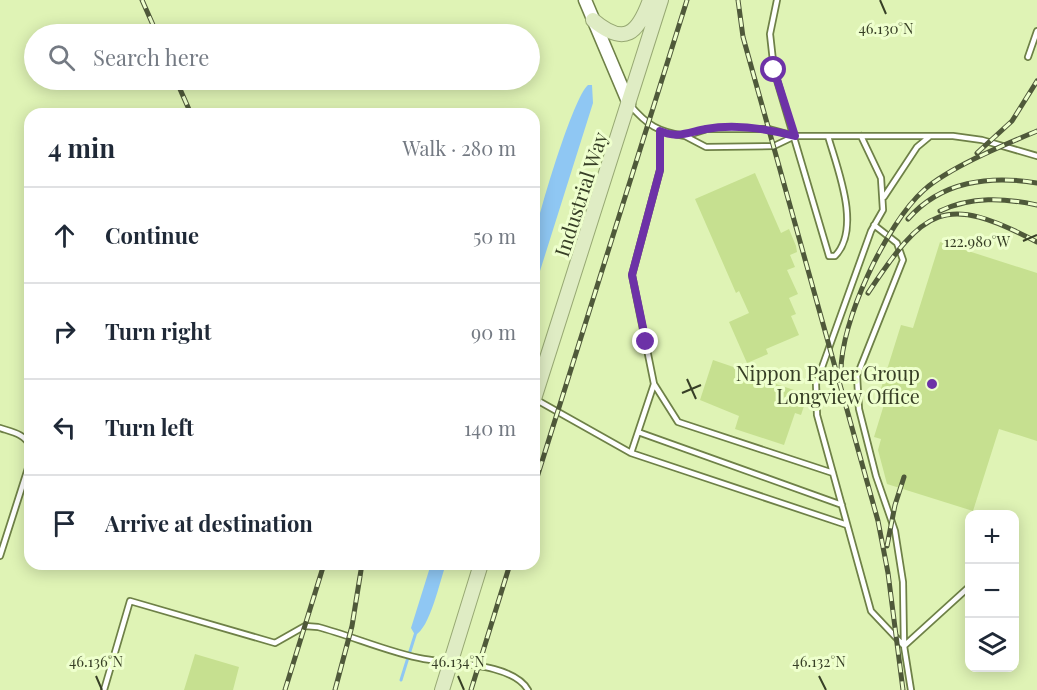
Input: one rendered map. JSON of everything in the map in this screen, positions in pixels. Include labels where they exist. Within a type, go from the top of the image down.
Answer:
[{"type":"main road","points":[[585,0],[629,104]]},
{"type":"main road","points":[[593,20],[610,33],[627,34],[641,25],[650,0]]},
{"type":"main road","name":"Industrial Way","points":[[540,380],[661,0]]},
{"type":"main road","points":[[442,690],[479,570]]},
{"type":"lane","points":[[777,0],[770,34],[774,70],[829,256],[835,256],[840,250],[849,213],[828,136]]},
{"type":"lane","points":[[1028,57],[1037,31]]},
{"type":"lane","points":[[629,104],[648,125],[660,131],[685,136],[706,147],[774,146],[795,136]]},
{"type":"lane","points":[[685,136],[707,129],[769,129],[795,136],[929,136],[982,140],[1037,156]]},
{"type":"lane","points":[[660,131],[660,170],[632,275],[654,384],[678,422],[833,473]]},
{"type":"lane","points":[[861,136],[881,178],[884,197],[883,210],[874,225],[816,384],[817,415],[871,611],[895,633],[904,646]]},
{"type":"lane","points":[[884,197],[917,147],[929,136]]},
{"type":"lane","points":[[874,225],[897,243],[903,260],[857,376],[859,409],[876,476],[895,531],[903,582],[904,646],[911,690]]},
{"type":"lane","points":[[631,453],[654,384]]},
{"type":"lane","points":[[540,402],[631,453],[847,525]]},
{"type":"lane","points":[[0,428],[17,433],[24,438]]},
{"type":"lane","points":[[638,432],[842,505]]},
{"type":"lane","points":[[0,556],[24,481]]},
{"type":"lane","points":[[904,646],[965,590]]},
{"type":"lane","points":[[105,690],[130,601],[274,643],[305,626],[318,627],[424,659],[473,664],[517,678],[528,690]]},
{"type":"water","points":[[588,85],[592,85],[593,103],[540,271],[540,214],[566,131]]},
{"type":"water","points":[[429,570],[444,570],[425,624],[415,635],[411,628]]},
{"type":"building","points":[[755,173],[781,233],[789,229],[796,246],[797,252],[790,255],[795,267],[787,270],[798,294],[789,298],[796,314],[791,316],[799,335],[766,349],[768,354],[747,363],[729,322],[749,313],[739,291],[736,293],[695,199]]},
{"type":"building","points":[[940,242],[1037,273],[1037,441],[999,429],[973,510],[887,484],[878,450],[881,439],[874,437],[886,398],[879,395],[901,325],[913,328]]},
{"type":"building","points":[[713,360],[751,373],[748,365],[779,375],[776,384],[800,392],[797,401],[805,403],[801,415],[795,413],[784,445],[735,429],[739,416],[700,400]]},
{"type":"building","points":[[195,654],[239,667],[233,690],[184,690]]},
{"type":"waterway","points":[[401,680],[416,632]]},
{"type":"railway","points":[[142,0],[153,24]]},
{"type":"railway","points":[[540,468],[687,0]]},
{"type":"railway","points":[[738,0],[743,37],[878,521],[888,573],[903,690]]},
{"type":"railway","points":[[977,153],[1012,121],[1037,81]]},
{"type":"railway","points":[[180,90],[188,108]]},
{"type":"railway","points":[[841,373],[848,328],[857,302],[881,249],[909,206],[924,190],[948,173],[1037,131]]},
{"type":"railway","points":[[908,219],[935,196],[967,184],[1002,180],[1037,183]]},
{"type":"railway","points":[[940,211],[964,203],[988,200],[1037,205]]},
{"type":"railway","points":[[868,293],[905,243],[921,227],[938,217],[957,214],[979,217],[1005,226],[1037,242]]},
{"type":"railway","points":[[887,546],[895,505],[904,477]]},
{"type":"railway","points":[[285,690],[322,570]]},
{"type":"railway","points":[[335,690],[352,626],[361,570]]},
{"type":"railway","points":[[471,690],[508,570]]},
{"type":"place","name":"Nippon Paper Group Longview Office","points":[[932,384]]},
{"type":"route","points":[[646,342],[632,275],[660,170],[660,131],[685,136],[707,129],[769,129],[795,136],[774,70]]}]
